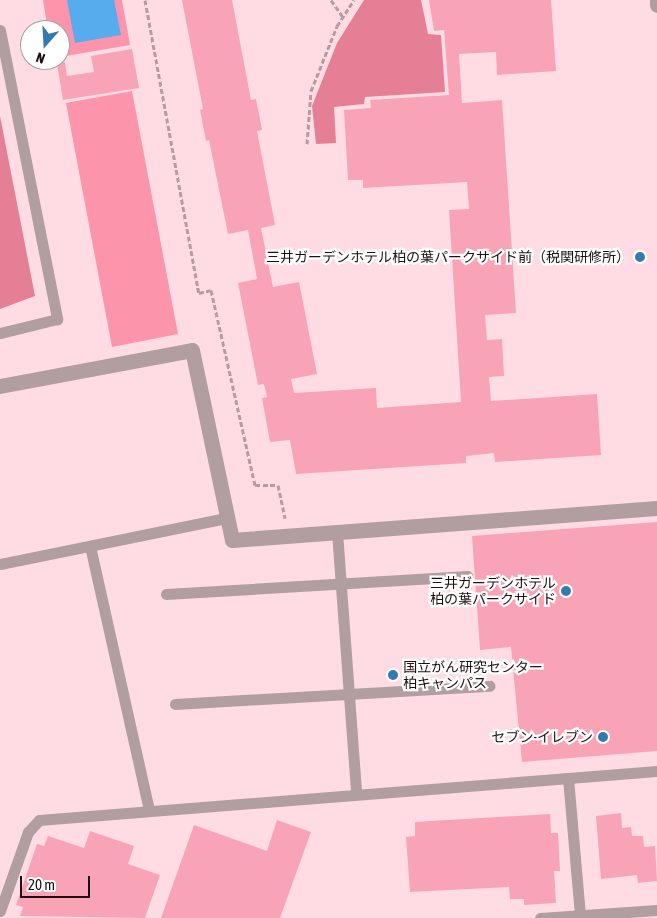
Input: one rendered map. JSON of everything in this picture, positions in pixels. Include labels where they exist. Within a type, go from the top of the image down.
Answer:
[{"type":"street","points":[[657,0],[657,5]]},
{"type":"street","points":[[0,386],[192,350],[232,540],[657,508]]},
{"type":"lane","points":[[0,30],[57,319],[0,333]]},
{"type":"lane","points":[[0,564],[37,552],[90,546],[227,518]]},
{"type":"lane","points":[[337,532],[356,793]]},
{"type":"lane","points":[[90,546],[149,810]]},
{"type":"lane","points":[[166,594],[467,576]]},
{"type":"lane","points":[[175,704],[489,686]]},
{"type":"lane","points":[[0,911],[28,832],[38,820],[356,793],[657,771]]},
{"type":"lane","points":[[568,778],[580,916]]},
{"type":"lane","points":[[540,918],[657,910]]},
{"type":"path","points":[[145,0],[199,293],[211,290],[255,485],[278,485],[289,536]]},
{"type":"path","points":[[331,0],[343,17]]},
{"type":"path","points":[[307,144],[311,91],[343,17],[354,0]]},
{"type":"shaded area","points":[[43,0],[122,0],[130,45],[70,55],[70,20],[46,20]]},
{"type":"shaded area","points":[[364,0],[421,0],[428,34],[441,35],[445,92],[365,97],[364,104],[334,107],[336,143],[316,144],[312,106],[337,43]]},
{"type":"shaded area","points":[[132,91],[178,334],[112,347],[66,103]]},
{"type":"shaded area","points":[[0,116],[35,296],[0,309]]},
{"type":"water","points":[[67,0],[114,0],[121,35],[75,43]]},
{"type":"building","points":[[182,0],[232,0],[251,100],[256,99],[262,130],[257,131],[275,225],[261,228],[273,287],[299,282],[317,374],[291,379],[294,393],[376,388],[377,408],[461,402],[449,210],[469,209],[467,182],[363,188],[363,180],[348,180],[344,110],[371,108],[370,100],[449,95],[444,30],[434,31],[429,0],[551,0],[556,71],[497,75],[496,52],[459,54],[462,103],[502,100],[516,313],[485,315],[487,340],[502,339],[504,376],[489,377],[491,401],[597,394],[601,455],[495,462],[494,453],[466,456],[466,463],[296,474],[290,440],[270,442],[262,398],[267,397],[264,384],[258,385],[238,283],[257,279],[248,230],[228,234],[209,140],[206,141],[200,110],[203,109]]},
{"type":"building","points":[[132,49],[139,88],[63,100],[58,70],[66,70],[67,76],[94,72],[91,56]]},
{"type":"building","name":"三井ガーデンホテル 柏の葉パークサイド","points":[[657,522],[657,751],[522,762],[511,647],[480,650],[472,536]]},
{"type":"building","points":[[621,813],[622,828],[631,827],[632,836],[643,836],[644,847],[655,846],[657,881],[638,883],[637,875],[601,879],[596,816]]},
{"type":"building","points":[[550,814],[551,833],[558,833],[560,871],[554,871],[556,903],[524,905],[524,899],[510,899],[509,887],[410,892],[406,837],[415,836],[415,822]]},
{"type":"building","points":[[277,820],[311,832],[280,918],[161,918],[194,825],[267,851]]},
{"type":"building","points":[[90,831],[134,846],[128,864],[160,875],[145,918],[20,916],[23,907],[16,905],[37,844],[44,846],[48,836],[84,848]]},
{"type":"place","name":"三井ガーデンホテル柏の葉パークサイド前（税関研修所）","points":[[640,257]]},
{"type":"place","name":"三井ガーデンホテル 柏の葉パークサイド","points":[[566,591]]},
{"type":"place","name":"国立がん研究センター 柏キャンパス","points":[[393,675]]},
{"type":"place","name":"セブン-イレブン","points":[[603,737]]}]
